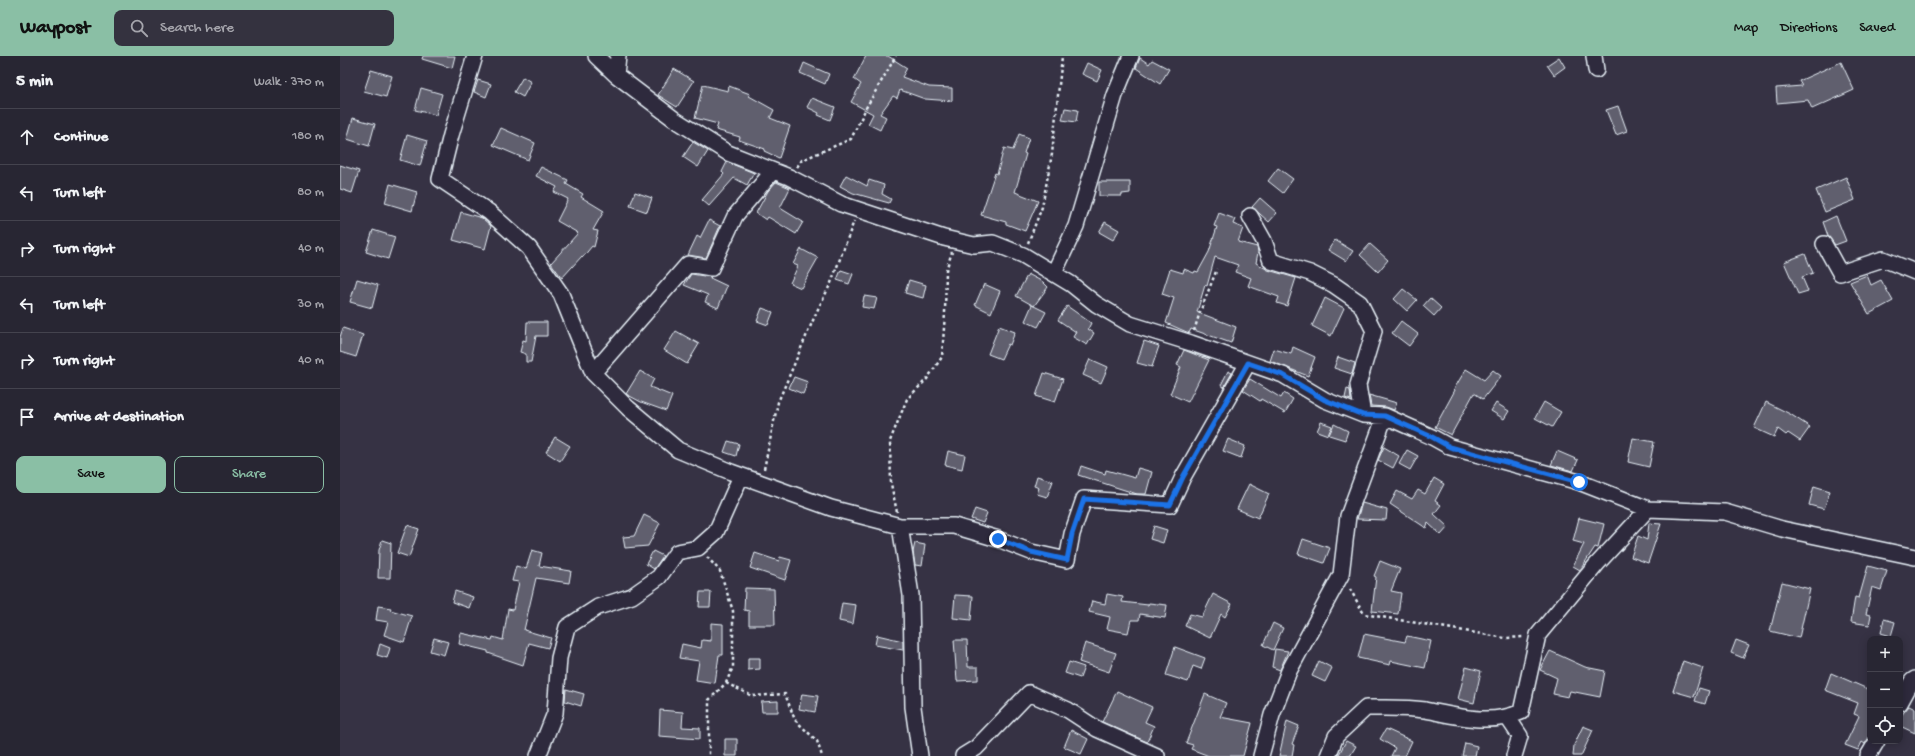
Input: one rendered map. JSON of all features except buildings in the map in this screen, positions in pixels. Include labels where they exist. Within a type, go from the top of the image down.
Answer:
[{"type":"street","points":[[475,56],[450,135],[440,179],[489,212],[529,248],[561,294],[593,373],[628,408],[678,450],[741,476],[831,508],[900,526],[954,526],[998,539],[1031,552],[1067,560],[1072,534],[1084,499],[1170,505],[1183,477],[1248,363]]},
{"type":"street","points":[[596,56],[616,75],[674,119],[728,153],[790,177],[841,204],[956,241],[974,245],[992,243],[1023,255],[1054,273],[1071,284],[1096,304],[1130,324],[1191,343],[1283,375],[1325,400],[1363,415],[1385,416],[1432,437],[1450,447],[1579,482],[1648,509],[1725,512],[1782,529],[1915,557]]},
{"type":"street","points":[[616,75],[618,56]]},
{"type":"street","points":[[1054,273],[1076,226],[1115,95],[1131,56]]},
{"type":"street","points":[[593,373],[688,264],[711,268],[735,216],[773,171]]},
{"type":"street","points":[[1250,216],[1264,241],[1271,261],[1310,273],[1334,285],[1360,303],[1374,331],[1358,385],[1363,415]]},
{"type":"street","points":[[1824,244],[1840,273],[1883,258],[1915,272]]},
{"type":"street","points":[[1261,756],[1272,715],[1289,671],[1341,575],[1348,516],[1385,416]]},
{"type":"street","points":[[538,756],[555,713],[559,658],[567,627],[598,607],[632,596],[659,577],[677,552],[698,548],[716,532],[741,476]]},
{"type":"street","points":[[1328,756],[1336,736],[1366,708],[1423,710],[1462,718],[1508,718],[1521,712],[1538,635],[1597,564],[1648,509]]},
{"type":"street","points":[[900,526],[911,595],[913,707],[920,756]]},
{"type":"street","points":[[1903,698],[1912,681],[1915,679]]},
{"type":"street","points":[[963,756],[976,748],[1029,693],[1068,710],[1097,729],[1157,756]]},
{"type":"street","points":[[1508,718],[1520,736],[1514,756]]},
{"type":"street","points":[[1868,756],[1875,744]]},
{"type":"path","points":[[790,177],[802,160],[851,139],[866,106],[896,56]]},
{"type":"path","points":[[1023,255],[1042,207],[1052,154],[1062,56]]},
{"type":"path","points":[[762,483],[778,402],[817,311],[831,283],[859,210]]},
{"type":"path","points":[[900,526],[891,484],[890,441],[907,399],[927,379],[942,357],[946,270],[956,241]]},
{"type":"path","points":[[1191,343],[1200,312],[1217,269]]},
{"type":"path","points":[[698,548],[720,571],[733,611],[733,667],[726,683],[709,700],[709,756]]},
{"type":"path","points":[[1341,575],[1364,614],[1505,638],[1538,635]]},
{"type":"path","points":[[726,683],[752,696],[785,694],[795,720],[817,741],[822,756]]},
{"type":"route","points":[[998,539],[1031,552],[1067,560],[1072,534],[1084,499],[1170,505],[1183,477],[1248,363],[1283,375],[1325,400],[1363,415],[1385,416],[1432,437],[1450,447],[1579,482]]}]
